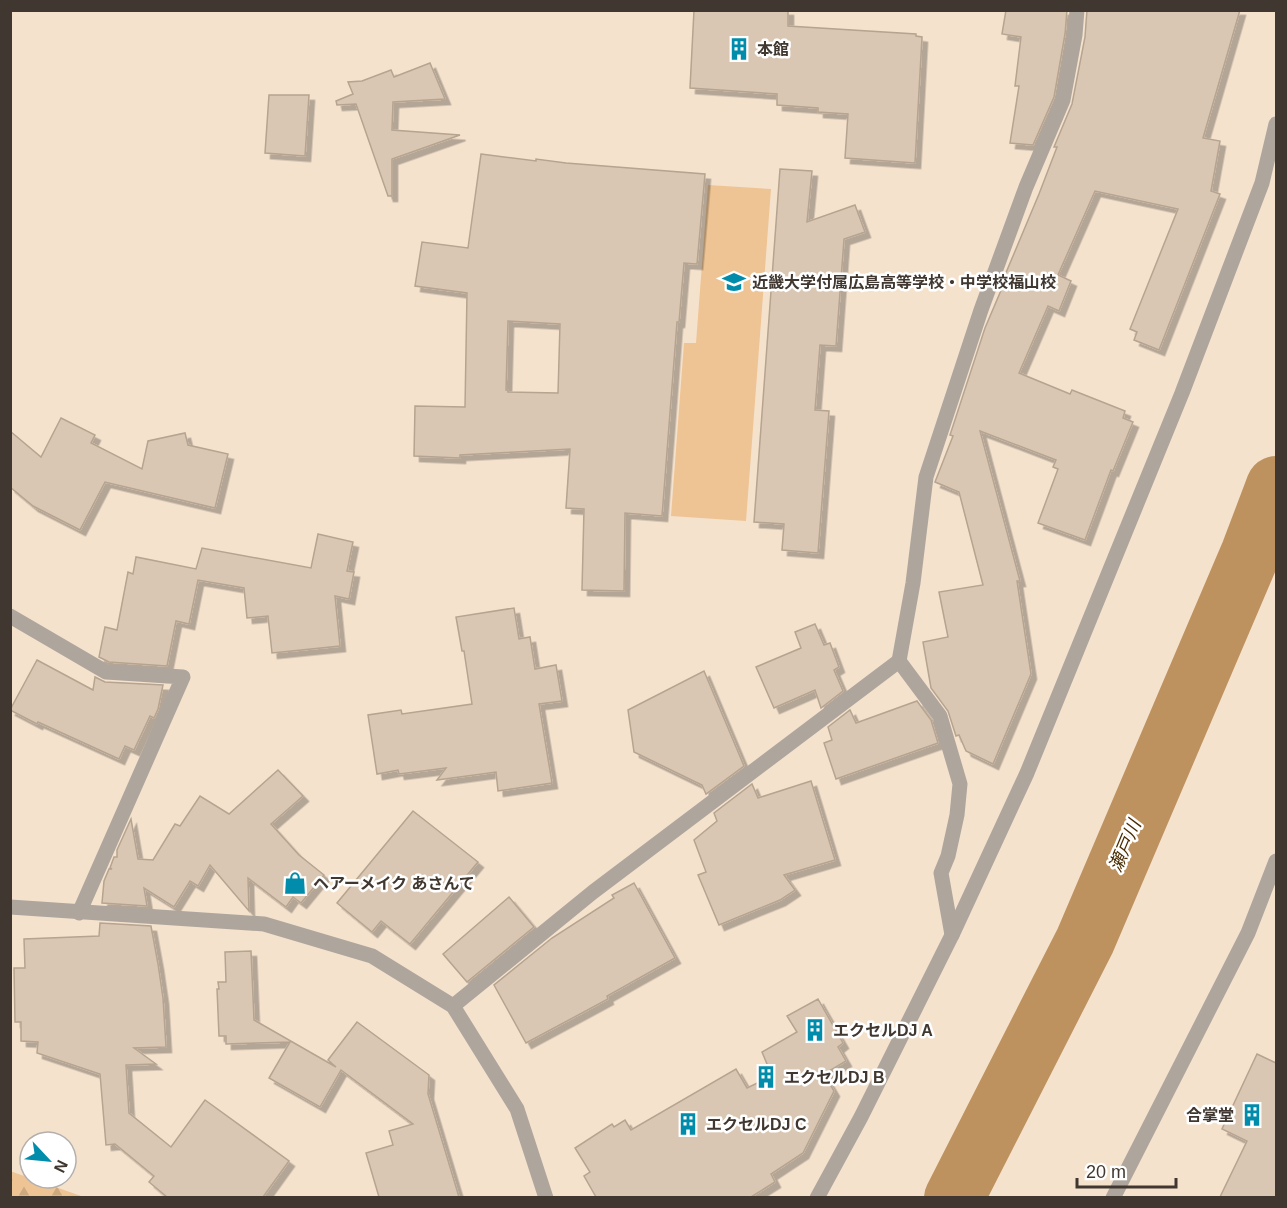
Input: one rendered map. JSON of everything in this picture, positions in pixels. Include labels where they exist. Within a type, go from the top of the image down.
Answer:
[{"type":"street","points":[[453,1006],[593,892],[899,661],[914,583],[926,477],[981,310],[1026,187],[1063,100],[1075,35],[1077,10]]},
{"type":"street","points":[[817,1197],[861,1117],[952,935],[1026,774],[1182,393],[1262,183],[1276,124]]},
{"type":"street","points":[[10,616],[105,672],[183,677],[79,913]]},
{"type":"street","points":[[899,661],[940,716],[960,784],[957,815],[948,856],[941,873],[952,935]]},
{"type":"street","points":[[1113,1197],[1248,933],[1276,861]]},
{"type":"street","points":[[10,908],[264,924],[372,956],[453,1006],[517,1109],[546,1197]]},
{"type":"green space","points":[[708,185],[771,189],[746,521],[671,516],[684,343],[696,343]]},
{"type":"green space","points":[[10,1171],[18,1174],[18,1190],[64,1190],[84,1197],[11,1197]]},
{"type":"building","points":[[694,10],[788,10],[788,26],[916,34],[922,37],[915,163],[845,158],[848,114],[818,112],[818,108],[777,105],[777,94],[690,88]]},
{"type":"building","points":[[1006,10],[1067,10],[1054,97],[1033,145],[1010,143],[1019,86],[1015,86],[1021,37],[1002,34]]},
{"type":"building","points":[[1087,10],[1240,10],[1203,138],[1220,141],[1211,191],[1220,194],[1159,350],[1134,340],[1137,332],[1130,329],[1178,209],[1095,191],[1058,275],[1071,281],[1059,311],[1048,306],[1019,373],[1070,394],[1072,390],[1125,411],[1123,418],[1133,422],[1113,471],[1111,470],[1085,540],[1038,523],[1058,469],[1053,467],[1056,460],[980,431],[1020,581],[1017,581],[1031,674],[993,764],[966,751],[959,735],[956,736],[948,711],[931,688],[923,642],[948,637],[939,592],[983,585],[959,492],[935,482],[953,436],[950,435],[985,328],[1039,194],[1057,147],[1054,147],[1072,104],[1085,37]]},
{"type":"building","points":[[430,63],[445,99],[393,102],[392,130],[460,135],[392,159],[392,196],[388,196],[356,104],[337,105],[336,101],[353,94],[348,82],[362,81],[391,70],[394,77]]},
{"type":"building","points":[[269,95],[309,95],[305,156],[265,153]]},
{"type":"building","points":[[481,154],[536,161],[536,159],[705,174],[697,264],[684,263],[679,322],[677,322],[662,516],[625,513],[624,591],[582,590],[584,509],[566,508],[570,449],[460,455],[460,458],[414,456],[415,406],[465,407],[467,293],[415,286],[422,242],[468,248]],"holes":[[[508,321],[560,324],[558,393],[508,392],[506,390]]]},
{"type":"building","points":[[780,169],[812,171],[807,222],[855,205],[865,232],[844,239],[836,346],[820,345],[815,410],[829,411],[818,553],[782,550],[784,524],[754,522]]},
{"type":"building","points":[[61,418],[95,435],[91,443],[142,469],[148,441],[185,433],[188,445],[228,454],[215,508],[105,482],[80,530],[33,506],[10,487],[10,431],[41,457]]},
{"type":"building","points":[[318,534],[353,542],[347,571],[354,572],[349,599],[335,596],[340,646],[272,653],[268,616],[247,618],[244,588],[198,580],[189,624],[176,621],[167,666],[109,662],[99,657],[105,627],[117,630],[128,572],[133,574],[136,557],[196,569],[202,548],[311,568]]},
{"type":"building","points":[[514,608],[519,639],[530,637],[535,669],[556,665],[562,701],[539,704],[552,783],[498,791],[496,772],[437,780],[446,768],[399,774],[398,770],[377,774],[368,715],[401,710],[402,714],[472,704],[456,617]]},
{"type":"building","points":[[815,624],[824,645],[830,643],[839,667],[834,670],[843,691],[821,708],[815,690],[774,708],[756,667],[801,648],[795,632]]},
{"type":"building","points":[[37,660],[93,690],[95,677],[105,682],[163,685],[154,718],[150,716],[134,750],[125,746],[119,759],[10,710]]},
{"type":"building","points":[[704,671],[744,766],[706,794],[702,785],[634,752],[628,710]]},
{"type":"building","points":[[917,701],[931,720],[938,743],[836,779],[824,743],[832,740],[828,727],[850,710],[856,723]]},
{"type":"building","points":[[278,770],[303,796],[271,824],[299,855],[324,875],[301,903],[293,897],[286,907],[248,878],[249,911],[210,865],[198,886],[190,881],[174,907],[144,888],[147,906],[102,903],[104,881],[109,869],[112,869],[110,868],[114,857],[117,857],[117,850],[131,819],[138,859],[153,860],[175,824],[180,826],[200,796],[229,814]]},
{"type":"building","points":[[811,781],[835,860],[784,875],[795,890],[780,900],[719,925],[698,875],[706,872],[694,840],[717,821],[714,813],[752,784],[758,798]]},
{"type":"building","points":[[413,811],[478,862],[410,944],[381,921],[372,932],[337,903]]},
{"type":"building","points":[[634,883],[675,958],[607,996],[608,999],[526,1043],[494,985],[552,938],[614,898],[612,895]]},
{"type":"building","points":[[509,897],[534,927],[467,982],[443,954]]},
{"type":"building","points":[[100,923],[151,926],[158,964],[166,1047],[134,1048],[156,1064],[126,1065],[129,1113],[171,1147],[205,1100],[289,1161],[263,1197],[167,1197],[149,1182],[154,1176],[115,1144],[106,1145],[100,1074],[37,1053],[38,1042],[21,1041],[21,1022],[15,1022],[14,968],[25,968],[24,939],[99,936]]},
{"type":"building","points":[[251,951],[254,1020],[336,1067],[328,1060],[357,1022],[429,1075],[428,1094],[459,1197],[379,1197],[366,1153],[393,1145],[389,1131],[413,1124],[341,1070],[320,1107],[269,1078],[290,1042],[226,1044],[226,1036],[219,1036],[217,989],[219,989],[218,982],[226,982],[225,952]]},
{"type":"building","points":[[818,999],[843,1043],[838,1047],[846,1061],[824,1074],[834,1091],[803,1153],[771,1174],[775,1182],[751,1197],[596,1197],[584,1176],[590,1172],[575,1148],[612,1124],[614,1127],[625,1120],[631,1130],[736,1069],[747,1088],[772,1076],[762,1052],[797,1032],[787,1016]]},
{"type":"building","name":"合掌堂","points":[[1257,1054],[1276,1063],[1276,1197],[1220,1197],[1247,1141],[1222,1129]]},
{"type":"waterway","name":"瀬戸川","points":[[954,1198],[1085,941],[1251,552],[1276,486]]},
{"type":"place","name":"本館","points":[[739,49]]},
{"type":"place","name":"近畿大学付属広島高等学校・中学校福山校","points":[[734,282]]},
{"type":"place","name":"ヘアーメイク あさんて","points":[[295,883]]},
{"type":"place","name":"エクセルDJ A","points":[[815,1030]]},
{"type":"place","name":"エクセルDJ B","points":[[766,1077]]},
{"type":"place","name":"合掌堂","points":[[1252,1115]]},
{"type":"place","name":"エクセルDJ C","points":[[688,1124]]}]
